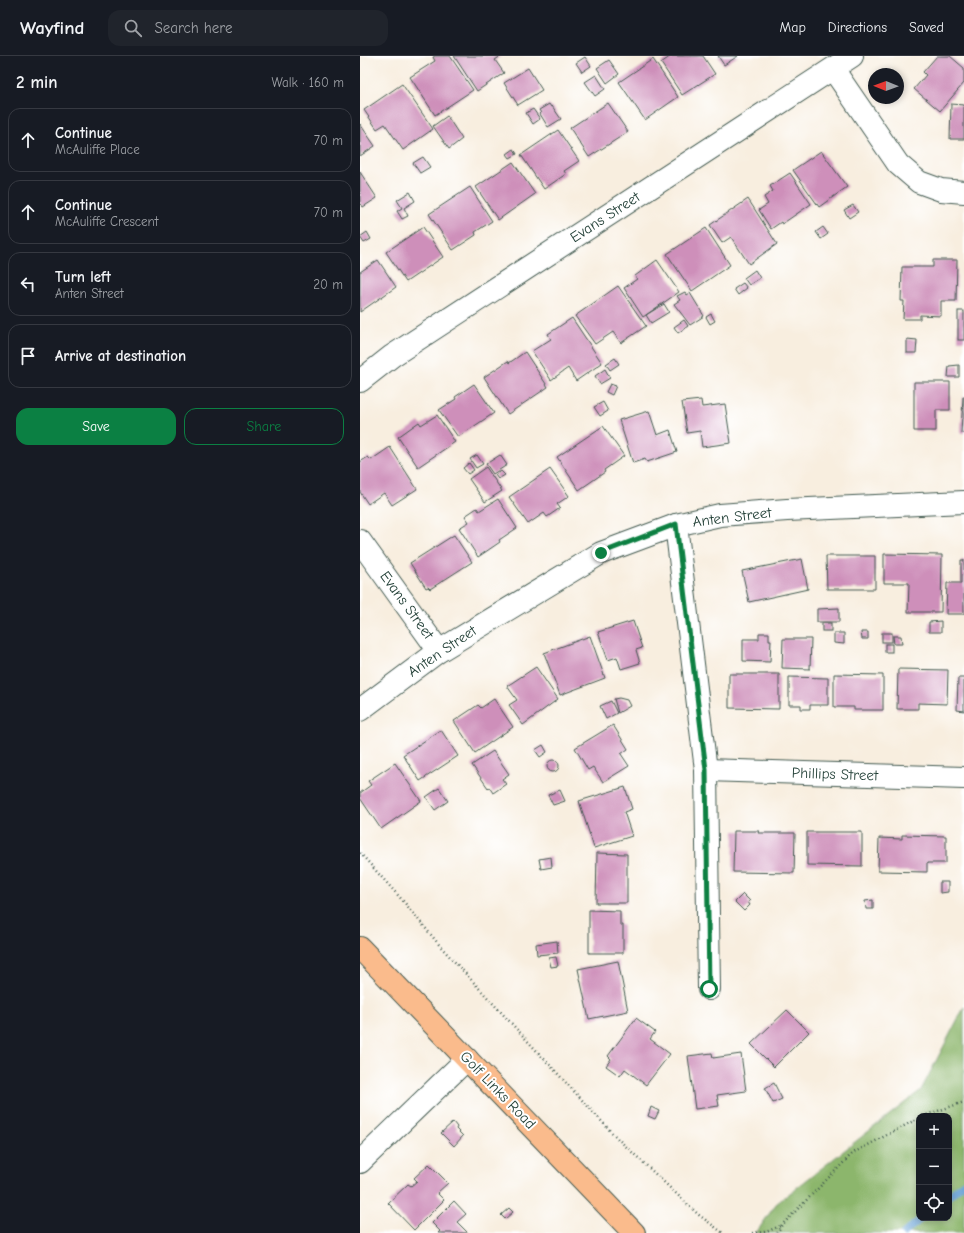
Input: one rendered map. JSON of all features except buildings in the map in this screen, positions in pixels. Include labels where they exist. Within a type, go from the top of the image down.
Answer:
[{"type":"main road","name":"Golf Links Road","points":[[360,948],[634,1233]]},
{"type":"street","name":"Evans Street","points":[[360,381],[392,356],[852,56]]},
{"type":"street","points":[[834,69],[898,164],[919,182],[941,190],[964,192]]},
{"type":"street","name":"Anten Street","points":[[360,710],[439,651],[601,553],[676,524],[720,515],[964,502]]},
{"type":"street","points":[[676,524],[706,770],[709,989]]},
{"type":"street","name":"Evans Street","points":[[360,541],[439,651]]},
{"type":"street","name":"Phillips Street","points":[[706,770],[964,778]]},
{"type":"street","points":[[360,1162],[467,1059]]},
{"type":"path","points":[[360,853],[404,902],[441,947],[617,1138],[699,1215],[723,1233]]},
{"type":"path","points":[[932,1113],[964,1102]]},
{"type":"path","points":[[777,1233],[781,1226],[853,1154],[916,1120]]},
{"type":"path","points":[[752,1233],[766,1232],[781,1226]]},
{"type":"green space","points":[[964,1007],[964,1233],[756,1233],[776,1204],[921,1090]]},
{"type":"waterway","points":[[952,1193],[964,1183]]},
{"type":"waterway","points":[[904,1233],[918,1221]]},
{"type":"route","points":[[601,553],[676,524],[706,770],[709,989]]}]
